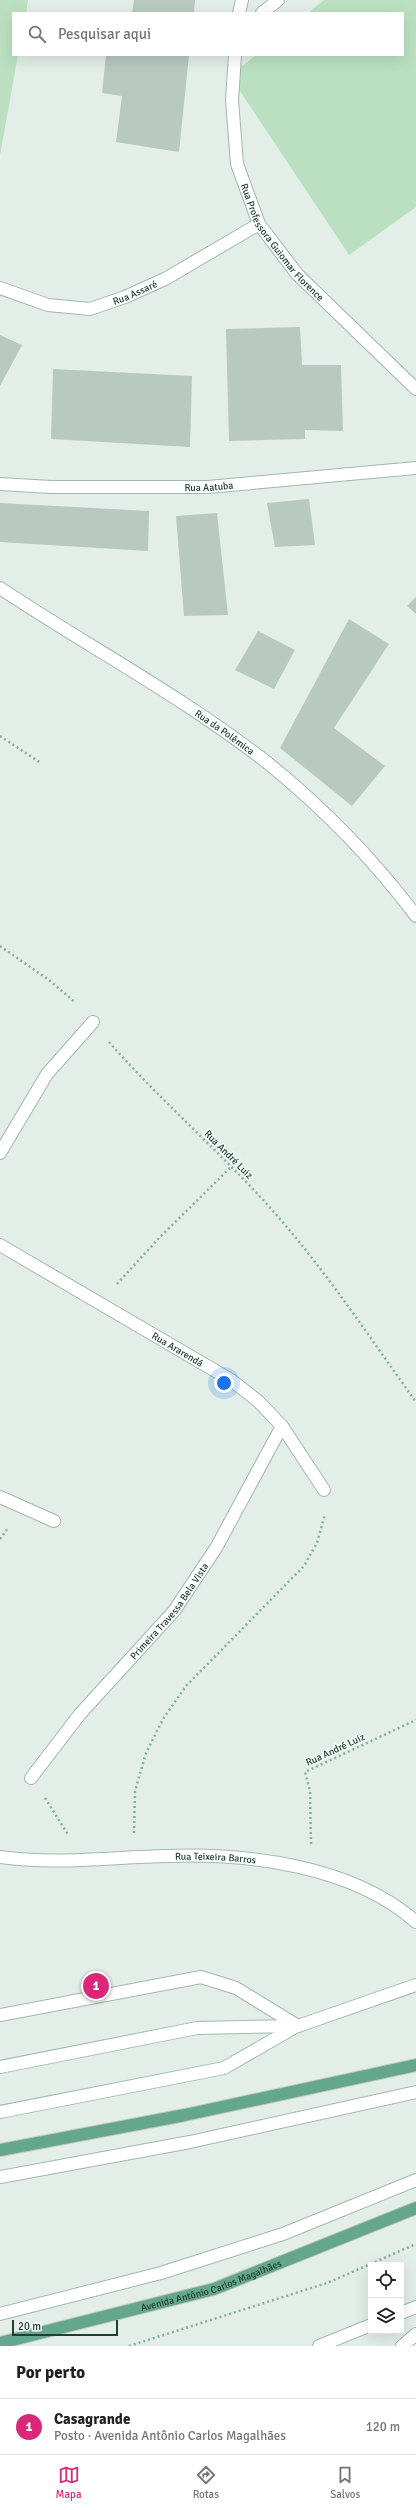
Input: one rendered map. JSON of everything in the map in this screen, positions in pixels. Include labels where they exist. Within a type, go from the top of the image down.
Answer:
[{"type":"main road","points":[[0,2150],[185,2115],[416,2065]]},
{"type":"main road","name":"Avenida Antônio Carlos Magalhães","points":[[0,2343],[214,2288],[416,2208]]},
{"type":"street","points":[[240,12],[242,0]]},
{"type":"street","points":[[263,12],[278,0]]},
{"type":"street","name":"Rua Professora Guiomar Florence","points":[[235,56],[232,100],[237,164],[259,224],[297,274],[416,389]]},
{"type":"street","name":"Rua Assaré","points":[[0,288],[48,305],[90,309],[125,298],[165,279],[259,224]]},
{"type":"street","name":"Rua Aatuba","points":[[0,484],[52,487],[208,487],[416,468]]},
{"type":"street","name":"Rua da Polêmica","points":[[0,588],[206,718],[269,764],[343,831],[416,916]]},
{"type":"street","points":[[0,1153],[47,1074],[93,1022]]},
{"type":"street","name":"Rua Ararendá","points":[[0,1245],[100,1302],[231,1380],[258,1401],[282,1426],[324,1490]]},
{"type":"street","name":"Primeira Travessa Bela Vista","points":[[31,1778],[80,1714],[174,1611],[216,1548],[282,1426]]},
{"type":"street","points":[[0,1497],[54,1521]]},
{"type":"street","name":"Rua Teixeira Barros","points":[[0,1857],[17,1860],[85,1860],[169,1855],[237,1858],[309,1868],[354,1883],[397,1905],[416,1922]]},
{"type":"street","points":[[0,2015],[202,1977],[236,1988],[298,2026]]},
{"type":"street","points":[[0,2112],[224,2068],[298,2026],[416,1985]]},
{"type":"street","points":[[0,2067],[198,2028],[298,2026]]},
{"type":"street","points":[[0,2178],[190,2142],[416,2092]]},
{"type":"street","points":[[0,2314],[161,2273],[283,2234],[416,2180]]},
{"type":"street","points":[[404,2312],[416,2307]]},
{"type":"street","points":[[319,2346],[368,2326]]},
{"type":"street","points":[[402,2346],[416,2334]]},
{"type":"path","points":[[0,736],[41,763]]},
{"type":"path","name":"Rua André Luiz","points":[[0,946],[49,980],[78,1005],[136,1073],[231,1167],[291,1231],[416,1402]]},
{"type":"path","points":[[100,1302],[160,1237],[231,1167]]},
{"type":"path","points":[[133,1857],[135,1791],[146,1753],[162,1719],[186,1686],[304,1566],[317,1543],[325,1518],[324,1490]]},
{"type":"path","name":"Rua André Luiz","points":[[309,1868],[311,1813],[305,1772],[416,1720]]},
{"type":"path","points":[[31,1778],[85,1860]]},
{"type":"path","points":[[129,2346],[327,2283],[416,2244]]},
{"type":"green space","points":[[0,0],[28,0],[26,12],[12,12],[12,56],[18,56],[0,155]]},
{"type":"green space","points":[[324,0],[416,0],[416,207],[349,255],[230,76],[255,56],[404,56],[404,12],[309,12]]},
{"type":"building","points":[[134,0],[195,0],[194,12],[132,12]]},
{"type":"building","points":[[106,56],[189,56],[179,152],[116,142],[122,96],[102,93]]},
{"type":"building","points":[[300,327],[302,365],[341,365],[343,431],[305,430],[305,439],[229,441],[226,329]]},
{"type":"building","points":[[0,335],[22,345],[0,386]]},
{"type":"building","points":[[53,369],[192,376],[190,447],[51,439]]},
{"type":"building","points":[[309,499],[315,545],[275,547],[267,503]]},
{"type":"building","points":[[0,503],[149,511],[148,551],[0,542]]},
{"type":"building","points":[[217,513],[228,615],[184,616],[176,516]]},
{"type":"building","points":[[416,597],[416,614],[407,606]]},
{"type":"building","points":[[349,619],[389,644],[334,728],[385,766],[352,806],[280,748]]},
{"type":"building","points":[[258,631],[295,650],[274,689],[235,670]]},
{"type":"place","name":"Casagrande","points":[[96,1986]]}]
